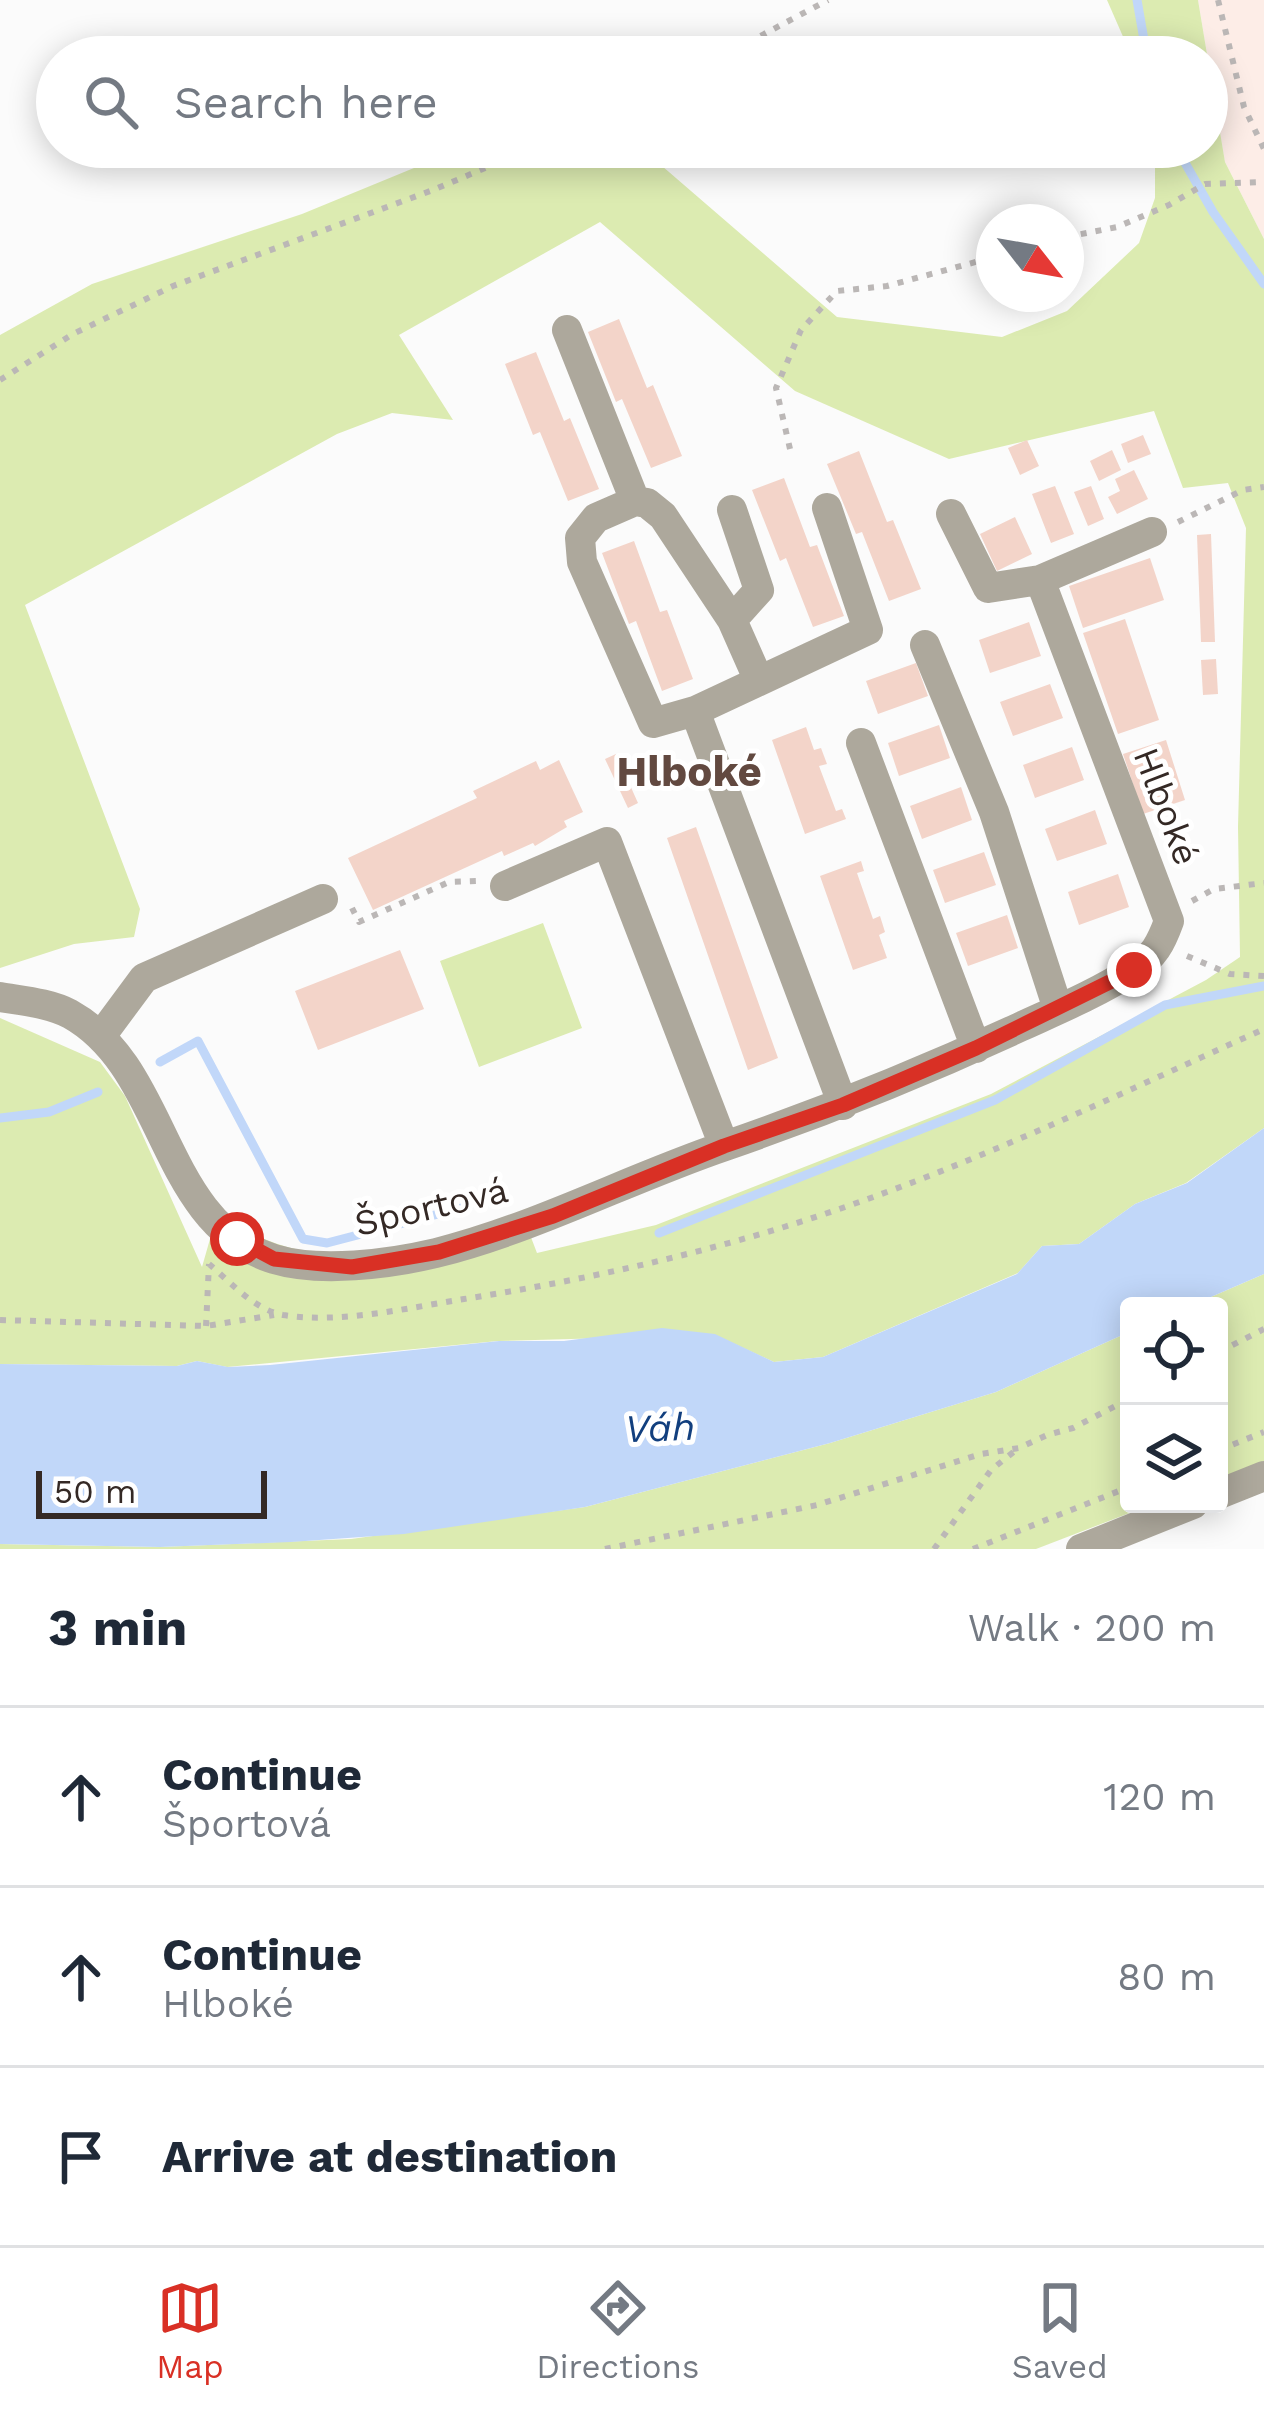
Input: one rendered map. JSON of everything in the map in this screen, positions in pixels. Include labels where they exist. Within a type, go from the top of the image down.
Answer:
[{"type":"street","points":[[566,330],[635,501]]},
{"type":"street","points":[[759,680],[732,620],[663,516],[647,503],[635,501],[596,518],[580,538],[582,562],[653,723],[695,711],[868,630],[826,508]]},
{"type":"street","points":[[732,510],[759,590],[732,620]]},
{"type":"street","points":[[951,514],[988,588],[1040,580],[1152,532]]},
{"type":"street","name":"Hlboké","points":[[774,1131],[1058,1010],[1134,970],[1158,950],[1169,921],[1040,580]]},
{"type":"street","points":[[925,645],[994,812],[1058,1010]]},
{"type":"street","points":[[695,711],[843,1105]]},
{"type":"street","points":[[861,743],[976,1048]]},
{"type":"street","points":[[505,886],[607,842],[724,1146]]},
{"type":"street","points":[[101,1036],[144,978],[323,899]]},
{"type":"street","name":"Športová","points":[[0,997],[69,1013],[101,1036],[142,1090],[187,1188],[237,1239],[274,1259],[352,1267],[439,1252],[553,1216],[724,1146],[774,1131]]},
{"type":"street","points":[[1228,1490],[1264,1476]]},
{"type":"street","points":[[1081,1549],[1171,1513]]},
{"type":"path","points":[[760,36],[828,0]]},
{"type":"path","points":[[1218,0],[1227,36]]},
{"type":"path","points":[[1228,41],[1244,107],[1264,149]]},
{"type":"path","points":[[0,380],[73,334],[158,293],[485,168]]},
{"type":"path","points":[[1084,233],[1117,227],[1169,206],[1205,184],[1264,182]]},
{"type":"path","points":[[790,449],[776,388],[801,329],[837,291],[887,286],[976,262]]},
{"type":"path","points":[[1152,532],[1243,490],[1264,487]]},
{"type":"path","points":[[1264,883],[1199,895],[1169,921],[1176,951],[1230,974],[1264,976]]},
{"type":"path","points":[[0,1320],[206,1326],[278,1314],[320,1317],[548,1286],[656,1263],[785,1227],[998,1149],[1264,1029]]},
{"type":"path","points":[[198,1202],[209,1264],[206,1326]]},
{"type":"path","points":[[209,1264],[247,1296],[278,1314]]},
{"type":"path","points":[[1228,1347],[1264,1329]]},
{"type":"path","points":[[934,1549],[991,1470],[1019,1448],[1120,1404]]},
{"type":"path","points":[[1228,1446],[1264,1432]]},
{"type":"path","points":[[605,1549],[817,1505],[981,1454],[1019,1448]]},
{"type":"path","points":[[973,1549],[1120,1491]]},
{"type":"shaded area","points":[[1198,0],[1264,0],[1264,239],[1228,168],[1228,36],[1204,36]]},
{"type":"green space","points":[[1107,0],[1198,0],[1204,36],[1123,36]]},
{"type":"green space","points":[[414,168],[664,168],[837,317],[1002,337],[1064,312],[1084,312],[1084,295],[1139,243],[1155,198],[1155,168],[1228,168],[1264,239],[1264,1128],[1186,1183],[1135,1204],[1079,1244],[1042,1246],[1018,1273],[823,1357],[774,1362],[715,1335],[498,1341],[227,1367],[197,1361],[177,1366],[0,1364],[0,1018],[100,1062],[125,1096],[202,1267],[218,1211],[254,1234],[290,1248],[328,1254],[406,1248],[524,1219],[537,1253],[656,1225],[991,1094],[1206,980],[1240,957],[1238,827],[1246,528],[1228,483],[1183,488],[1154,411],[949,459],[795,391],[600,222],[399,335],[453,420],[392,413],[337,434],[25,605],[140,909],[134,937],[74,944],[0,968],[0,335],[92,284],[302,214]]},
{"type":"green space","points":[[543,923],[582,1028],[479,1067],[440,961]]},
{"type":"green space","points":[[1264,1274],[1264,1461],[1228,1475],[1228,1297],[1211,1297]]},
{"type":"green space","points":[[1120,1336],[1120,1513],[1130,1513],[1036,1549],[0,1549],[0,1544],[160,1547],[351,1539],[585,1507],[830,1443],[996,1392]]},
{"type":"water","name":"Váh","points":[[1264,1128],[1264,1274],[1211,1297],[1120,1297],[1120,1336],[996,1392],[830,1443],[585,1507],[404,1534],[160,1547],[0,1544],[0,1364],[177,1366],[197,1361],[228,1367],[270,1365],[499,1341],[564,1341],[662,1328],[715,1334],[774,1362],[823,1357],[1017,1274],[1042,1246],[1079,1244],[1135,1204],[1187,1183]]},
{"type":"building","points":[[619,319],[682,456],[651,468],[622,399],[616,402],[588,332]]},
{"type":"building","points":[[536,352],[599,489],[568,501],[540,432],[533,435],[505,364]]},
{"type":"building","points":[[1143,435],[1151,454],[1128,463],[1121,444]]},
{"type":"building","points":[[1027,440],[1039,466],[1020,475],[1008,448]]},
{"type":"building","points":[[1112,450],[1121,470],[1099,481],[1090,461]]},
{"type":"building","points":[[859,451],[921,589],[889,601],[862,532],[856,534],[827,464]]},
{"type":"building","points":[[1134,470],[1148,499],[1117,514],[1108,497],[1120,491],[1115,479]]},
{"type":"building","points":[[784,478],[810,547],[817,545],[844,616],[813,627],[752,490]]},
{"type":"building","points":[[1055,486],[1074,534],[1051,543],[1032,494]]},
{"type":"building","points":[[1091,486],[1104,519],[1088,526],[1074,492]]},
{"type":"building","points":[[1015,517],[1032,554],[997,571],[980,534]]},
{"type":"building","points":[[1211,534],[1215,642],[1201,642],[1197,535]]},
{"type":"building","points":[[634,541],[660,612],[667,610],[693,679],[662,691],[636,621],[629,624],[602,553]]},
{"type":"building","points":[[1150,558],[1164,600],[1083,628],[1069,586]]},
{"type":"building","points":[[1125,619],[1159,720],[1118,734],[1083,633]]},
{"type":"building","points":[[1029,622],[1041,656],[990,673],[979,640]]},
{"type":"building","points":[[1216,659],[1218,694],[1203,695],[1201,660]]},
{"type":"building","points":[[916,663],[928,696],[878,714],[866,681]]},
{"type":"building","points":[[1050,684],[1063,718],[1013,736],[1000,702]]},
{"type":"building","points":[[939,725],[950,758],[899,776],[888,743]]},
{"type":"building","points":[[806,727],[814,750],[821,748],[827,764],[819,766],[836,811],[842,809],[846,819],[805,834],[772,740]]},
{"type":"building","points":[[1166,740],[1185,800],[1143,814],[1123,754]]},
{"type":"building","points":[[1072,747],[1084,780],[1035,798],[1023,765]]},
{"type":"building","points":[[616,754],[638,803],[628,808],[605,759]]},
{"type":"building","points":[[559,760],[583,812],[564,821],[567,827],[535,846],[504,856],[502,851],[373,910],[348,858],[477,798],[473,791],[536,761],[540,770]]},
{"type":"building","points":[[961,787],[972,820],[922,839],[910,806]]},
{"type":"building","points":[[1095,810],[1107,844],[1057,861],[1045,829]]},
{"type":"building","points":[[696,827],[778,1058],[748,1070],[667,838]]},
{"type":"building","points":[[984,852],[996,885],[945,903],[933,870]]},
{"type":"building","points":[[861,861],[864,871],[857,873],[873,919],[880,916],[885,932],[879,935],[887,958],[853,970],[820,876]]},
{"type":"building","points":[[1118,874],[1129,907],[1079,925],[1068,892]]},
{"type":"building","points":[[1007,915],[1018,948],[968,966],[956,933]]},
{"type":"building","points":[[400,950],[424,1009],[318,1050],[295,991]]},
{"type":"waterway","points":[[1137,0],[1143,36]]},
{"type":"waterway","points":[[1188,168],[1264,284]]},
{"type":"waterway","points":[[659,1233],[995,1100],[1165,1005],[1264,986]]},
{"type":"waterway","points":[[160,1062],[198,1041],[303,1239],[327,1243],[469,1206]]},
{"type":"waterway","points":[[0,1118],[49,1112],[98,1092]]},
{"type":"district","name":"Hlboké","points":[[689,771]]},
{"type":"route","points":[[237,1239],[274,1259],[352,1267],[439,1252],[553,1216],[724,1146],[843,1105],[1058,1010],[1134,970]]}]
